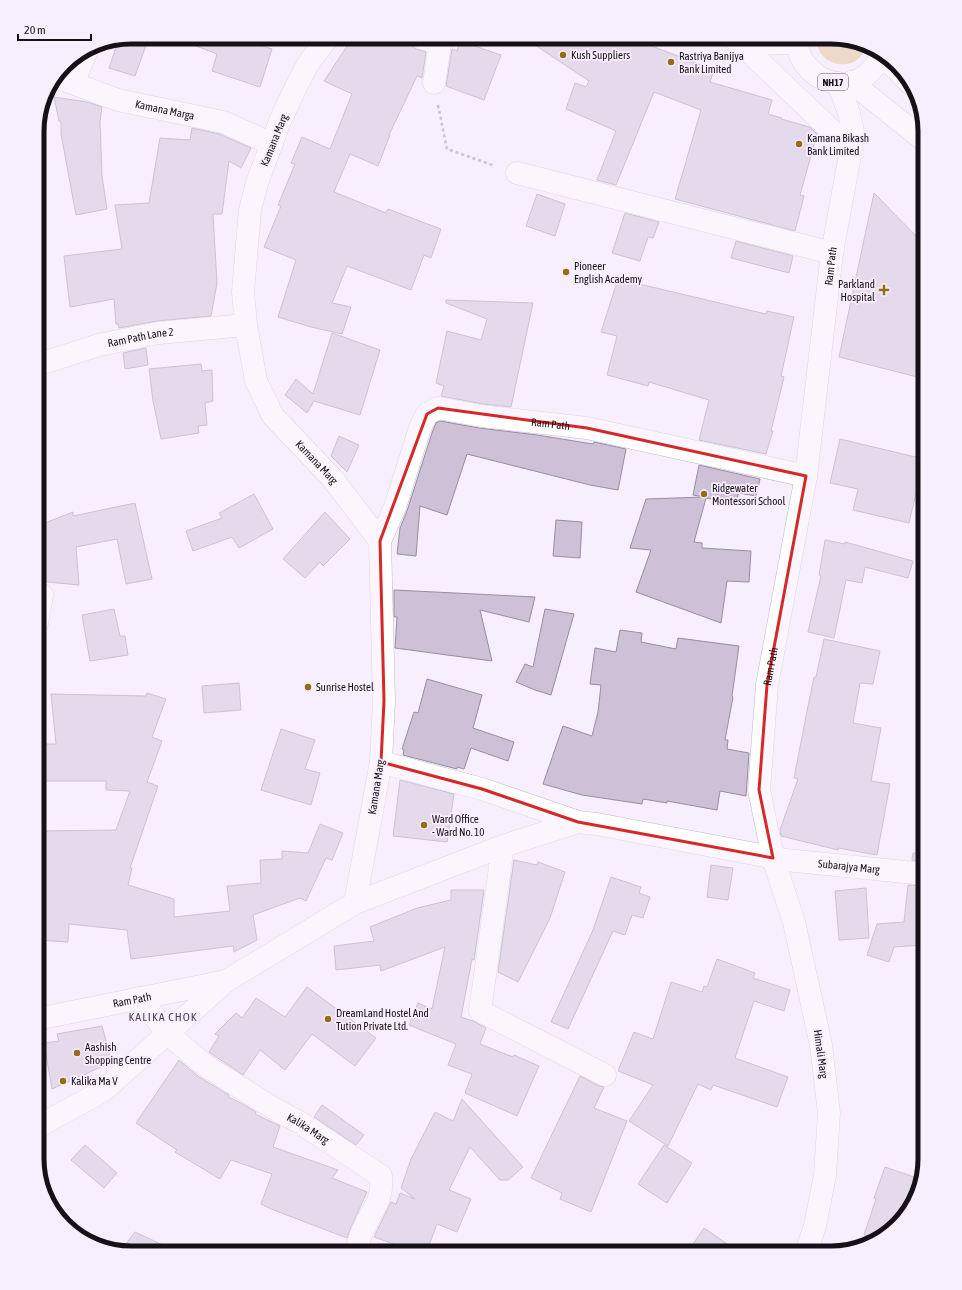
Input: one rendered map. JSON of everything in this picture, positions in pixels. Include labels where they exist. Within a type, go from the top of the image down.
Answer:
[{"type":"main road","name":"Kamana Marg","points":[[323,44],[308,64],[295,89],[257,183],[250,210],[243,292],[246,325],[256,381],[273,416],[332,478],[380,541],[384,701],[381,762],[355,902]]},
{"type":"main road","points":[[434,83],[440,44]]},
{"type":"main road","points":[[740,44],[851,149]]},
{"type":"main road","name":"NH17","points":[[798,44],[800,55],[806,66],[815,75],[826,81],[845,83],[864,77],[875,67],[879,59]]},
{"type":"main road","points":[[65,80],[76,65]]},
{"type":"main road","name":"Kamana Marga","points":[[65,80],[118,100],[223,122],[272,144]]},
{"type":"main road","name":"NH17","points":[[845,83],[918,136]]},
{"type":"main road","name":"Ram Path","points":[[773,858],[759,790],[767,685],[806,476],[832,253],[851,149],[853,132],[845,83]]},
{"type":"main road","points":[[517,173],[832,253]]},
{"type":"main road","name":"Ram Path Lane 2","points":[[44,362],[99,345],[158,333],[246,325]]},
{"type":"main road","name":"Ram Path","points":[[380,541],[395,507],[420,428],[427,414],[438,408],[481,416],[587,428],[806,476]]},
{"type":"main road","points":[[381,762],[482,789],[578,822]]},
{"type":"main road","points":[[44,1123],[103,1092],[226,981],[355,902],[503,846],[578,822]]},
{"type":"main road","name":"Subarajya Marg","points":[[578,822],[597,824],[773,858],[918,873]]},
{"type":"main road","points":[[503,846],[480,1011],[605,1076]]},
{"type":"main road","name":"Himali Marg","points":[[773,858],[794,922],[821,1044],[829,1114],[825,1175],[815,1226],[808,1246]]},
{"type":"main road","name":"Ram Path","points":[[44,1017],[226,981]]},
{"type":"main road","points":[[140,998],[168,1034]]},
{"type":"main road","name":"Kalika Marg","points":[[168,1034],[206,1066],[278,1111],[299,1122],[381,1176],[382,1186],[378,1201],[362,1232],[358,1246]]},
{"type":"path","points":[[434,83],[447,149],[517,173]]},
{"type":"highlighted area","points":[[438,408],[587,428],[806,476],[767,685],[759,790],[773,858],[578,822],[482,789],[381,762],[384,701],[380,541],[427,414]]},
{"type":"shaded area","points":[[817,44],[836,44],[853,47],[864,51],[862,55],[855,61],[847,64],[838,64],[823,56]]},
{"type":"building","points":[[146,44],[135,76],[109,68],[117,46]]},
{"type":"building","points":[[191,44],[256,44],[272,49],[260,87],[212,71],[217,54]]},
{"type":"building","points":[[348,44],[411,44],[416,49],[426,52],[422,78],[417,76],[389,135],[378,166],[350,154],[334,192],[386,213],[388,209],[441,229],[431,258],[424,255],[411,290],[347,266],[332,303],[351,307],[342,334],[278,317],[296,260],[264,247],[281,206],[278,205],[295,164],[291,163],[302,137],[330,149],[352,94],[324,81]]},
{"type":"building","points":[[459,44],[469,44],[501,55],[484,100],[446,86],[452,49],[457,51]]},
{"type":"building","points":[[534,44],[650,44],[714,70],[710,82],[772,100],[768,114],[810,127],[817,134],[800,195],[804,196],[795,231],[675,199],[701,110],[654,92],[616,185],[597,180],[616,131],[566,109],[575,83],[586,87],[589,81]]},
{"type":"building","points":[[54,97],[87,102],[102,107],[100,121],[102,176],[107,209],[76,215],[61,134],[61,122],[59,121]]},
{"type":"building","points":[[192,128],[219,134],[251,148],[241,168],[229,161],[222,214],[213,214],[217,283],[211,316],[157,321],[119,328],[118,324],[116,324],[114,299],[70,307],[64,256],[122,249],[115,205],[149,203],[160,138],[190,140]]},
{"type":"building","name":"Parkland Hospital","points":[[874,193],[918,238],[918,377],[839,357]]},
{"type":"building","points":[[537,194],[565,204],[555,236],[526,226]]},
{"type":"building","points":[[625,213],[659,222],[653,238],[648,237],[640,261],[612,253]]},
{"type":"building","points":[[736,241],[793,256],[789,273],[731,258]]},
{"type":"building","points":[[618,279],[766,314],[767,311],[794,317],[781,376],[784,377],[771,431],[773,431],[766,454],[699,440],[709,400],[649,382],[648,386],[607,375],[617,336],[601,332]]},
{"type":"building","points":[[446,300],[533,303],[511,407],[483,404],[441,396],[444,386],[436,383],[447,331],[481,340],[487,319],[446,303]]},
{"type":"building","points":[[332,333],[380,350],[360,415],[314,401],[307,413],[285,395],[296,379],[313,394]]},
{"type":"building","points":[[146,348],[148,365],[125,369],[123,353]]},
{"type":"building","points":[[201,364],[202,371],[212,370],[213,401],[205,403],[207,425],[198,426],[199,433],[161,439],[153,401],[149,369]]},
{"type":"building","points":[[440,421],[593,444],[594,442],[626,449],[618,490],[590,485],[467,454],[447,515],[420,506],[416,556],[397,554],[400,528],[407,511],[432,433],[436,423]]},
{"type":"building","points":[[339,436],[359,445],[347,472],[331,456]]},
{"type":"building","points":[[840,439],[918,458],[918,485],[909,523],[853,510],[858,489],[830,483]]},
{"type":"building","points":[[699,465],[760,479],[756,496],[739,493],[735,503],[706,498],[694,542],[702,543],[702,548],[751,551],[749,582],[727,581],[721,623],[636,592],[651,550],[630,548],[646,499],[705,497],[693,495]]},
{"type":"building","points":[[254,494],[273,529],[239,548],[232,537],[193,551],[186,531],[222,518],[219,513]]},
{"type":"building","points":[[135,503],[152,579],[126,584],[117,539],[76,547],[79,585],[44,582],[44,523],[73,512],[73,516]]},
{"type":"building","points":[[325,512],[350,539],[323,566],[320,562],[305,578],[283,559]]},
{"type":"building","points":[[556,520],[582,522],[580,558],[553,556]]},
{"type":"building","points":[[825,540],[845,544],[845,542],[913,561],[908,578],[865,567],[862,583],[846,580],[834,638],[808,632],[821,576],[819,575]]},
{"type":"building","points":[[394,590],[535,597],[529,622],[480,610],[492,661],[395,648],[397,617],[394,617]]},
{"type":"building","points":[[114,609],[120,636],[125,636],[128,655],[90,661],[82,615]]},
{"type":"building","points":[[545,609],[574,614],[551,695],[516,682],[525,664],[533,667]]},
{"type":"building","points":[[620,630],[642,633],[641,642],[676,649],[678,638],[739,646],[733,697],[725,740],[728,740],[727,749],[749,753],[746,796],[720,791],[717,810],[667,801],[667,803],[643,799],[642,804],[582,795],[543,784],[563,726],[592,736],[598,712],[601,685],[590,684],[595,648],[616,652]]},
{"type":"building","points":[[824,639],[880,651],[873,684],[860,683],[853,723],[881,728],[871,781],[890,784],[877,855],[838,848],[838,850],[781,836],[780,830],[798,779],[794,778],[814,677],[816,677]]},
{"type":"building","points":[[427,679],[482,695],[473,728],[514,742],[508,761],[471,748],[464,769],[457,767],[457,769],[403,755],[404,750],[402,749],[414,712],[418,713]]},
{"type":"building","points":[[239,683],[241,710],[204,713],[202,686]]},
{"type":"building","points":[[147,693],[166,699],[152,737],[162,741],[147,782],[158,786],[130,868],[132,868],[128,885],[174,899],[174,917],[230,911],[227,886],[261,883],[260,860],[282,859],[282,851],[308,853],[320,824],[343,833],[332,860],[326,858],[306,901],[300,898],[253,915],[257,940],[234,952],[233,946],[131,959],[127,930],[69,924],[68,942],[44,940],[44,831],[116,830],[130,791],[106,790],[106,781],[46,781],[45,744],[56,744],[51,694],[146,696]]},
{"type":"building","points":[[281,729],[315,740],[305,769],[320,773],[311,805],[261,790]]},
{"type":"building","points":[[400,780],[454,794],[447,842],[393,836]]},
{"type":"building","points":[[913,853],[918,853],[918,860],[912,860]]},
{"type":"building","points":[[514,860],[537,865],[538,862],[565,872],[550,918],[518,982],[498,972]]},
{"type":"building","points":[[711,865],[733,868],[728,900],[707,897]]},
{"type":"building","points":[[611,877],[641,887],[639,893],[650,897],[643,918],[632,915],[625,935],[613,931],[568,1029],[551,1022],[593,930]]},
{"type":"building","points":[[908,885],[918,886],[918,945],[894,947],[889,962],[867,955],[877,924],[904,922]]},
{"type":"building","points":[[866,888],[869,938],[839,940],[835,891]]},
{"type":"building","points":[[451,890],[484,890],[474,960],[472,959],[461,1017],[486,1028],[480,1044],[513,1057],[514,1055],[539,1066],[517,1116],[465,1093],[472,1074],[448,1065],[456,1044],[409,1025],[418,1003],[432,1009],[445,947],[381,971],[380,965],[336,970],[334,946],[374,941],[370,927],[417,908],[451,900]]},
{"type":"building","points":[[717,959],[755,973],[753,978],[790,990],[784,1011],[754,1001],[735,1058],[788,1077],[777,1107],[713,1085],[711,1090],[698,1084],[668,1146],[629,1121],[653,1085],[618,1071],[634,1032],[653,1039],[671,982],[702,992],[704,986],[707,987]]},
{"type":"building","points":[[307,987],[376,1038],[355,1066],[312,1034],[285,1070],[260,1050],[243,1075],[209,1052],[219,1036],[215,1034],[236,1013],[242,1018],[256,998],[285,1017]]},
{"type":"building","name":"Aashish Shopping Centre","points":[[102,1026],[112,1062],[52,1089],[44,1043],[59,1041],[57,1034]]},
{"type":"building","points":[[179,1060],[199,1077],[229,1095],[228,1097],[256,1112],[255,1114],[280,1126],[273,1147],[338,1170],[332,1178],[367,1192],[347,1238],[261,1204],[272,1174],[231,1160],[220,1179],[175,1152],[177,1150],[136,1123]]},
{"type":"building","points":[[580,1076],[604,1087],[594,1108],[627,1121],[591,1212],[560,1199],[562,1193],[531,1178]]},
{"type":"building","points":[[462,1099],[523,1167],[508,1180],[500,1180],[470,1147],[449,1190],[471,1199],[457,1232],[437,1224],[429,1246],[399,1246],[374,1237],[391,1202],[396,1204],[400,1193],[415,1199],[401,1188],[411,1159],[435,1112],[453,1121]]},
{"type":"building","points":[[322,1105],[364,1135],[356,1145],[314,1117]]},
{"type":"building","points":[[85,1145],[117,1173],[104,1188],[71,1160]]},
{"type":"building","points":[[664,1145],[692,1163],[667,1203],[638,1184]]},
{"type":"building","points":[[885,1167],[916,1178],[911,1192],[900,1212],[884,1228],[870,1237],[864,1235],[876,1199],[874,1198]]},
{"type":"building","points":[[704,1228],[730,1246],[692,1246]]},
{"type":"building","points":[[135,1232],[165,1246],[126,1246],[124,1246]]},
{"type":"place","name":"Kush Suppliers","points":[[563,55]]},
{"type":"place","name":"Rastriya Banijya Bank Limited","points":[[671,62]]},
{"type":"place","name":"Kamana Bikash Bank Limited","points":[[799,144]]},
{"type":"place","name":"Pioneer English Academy","points":[[566,272]]},
{"type":"place","name":"Parkland Hospital","points":[[884,290]]},
{"type":"place","name":"Ridgewater Montessori School","points":[[704,494]]},
{"type":"place","name":"Sunrise Hostel","points":[[308,687]]},
{"type":"place","name":"Ward Office - Ward No. 10","points":[[424,825]]},
{"type":"place","name":"DreamLand Hostel And Tution Private Ltd.","points":[[328,1019]]},
{"type":"place","name":"Aashish Shopping Centre","points":[[77,1053]]},
{"type":"place","name":"Kalika Ma V","points":[[63,1081]]},
{"type":"district","name":"KALIKA CHOK","points":[[163,1017]]}]
